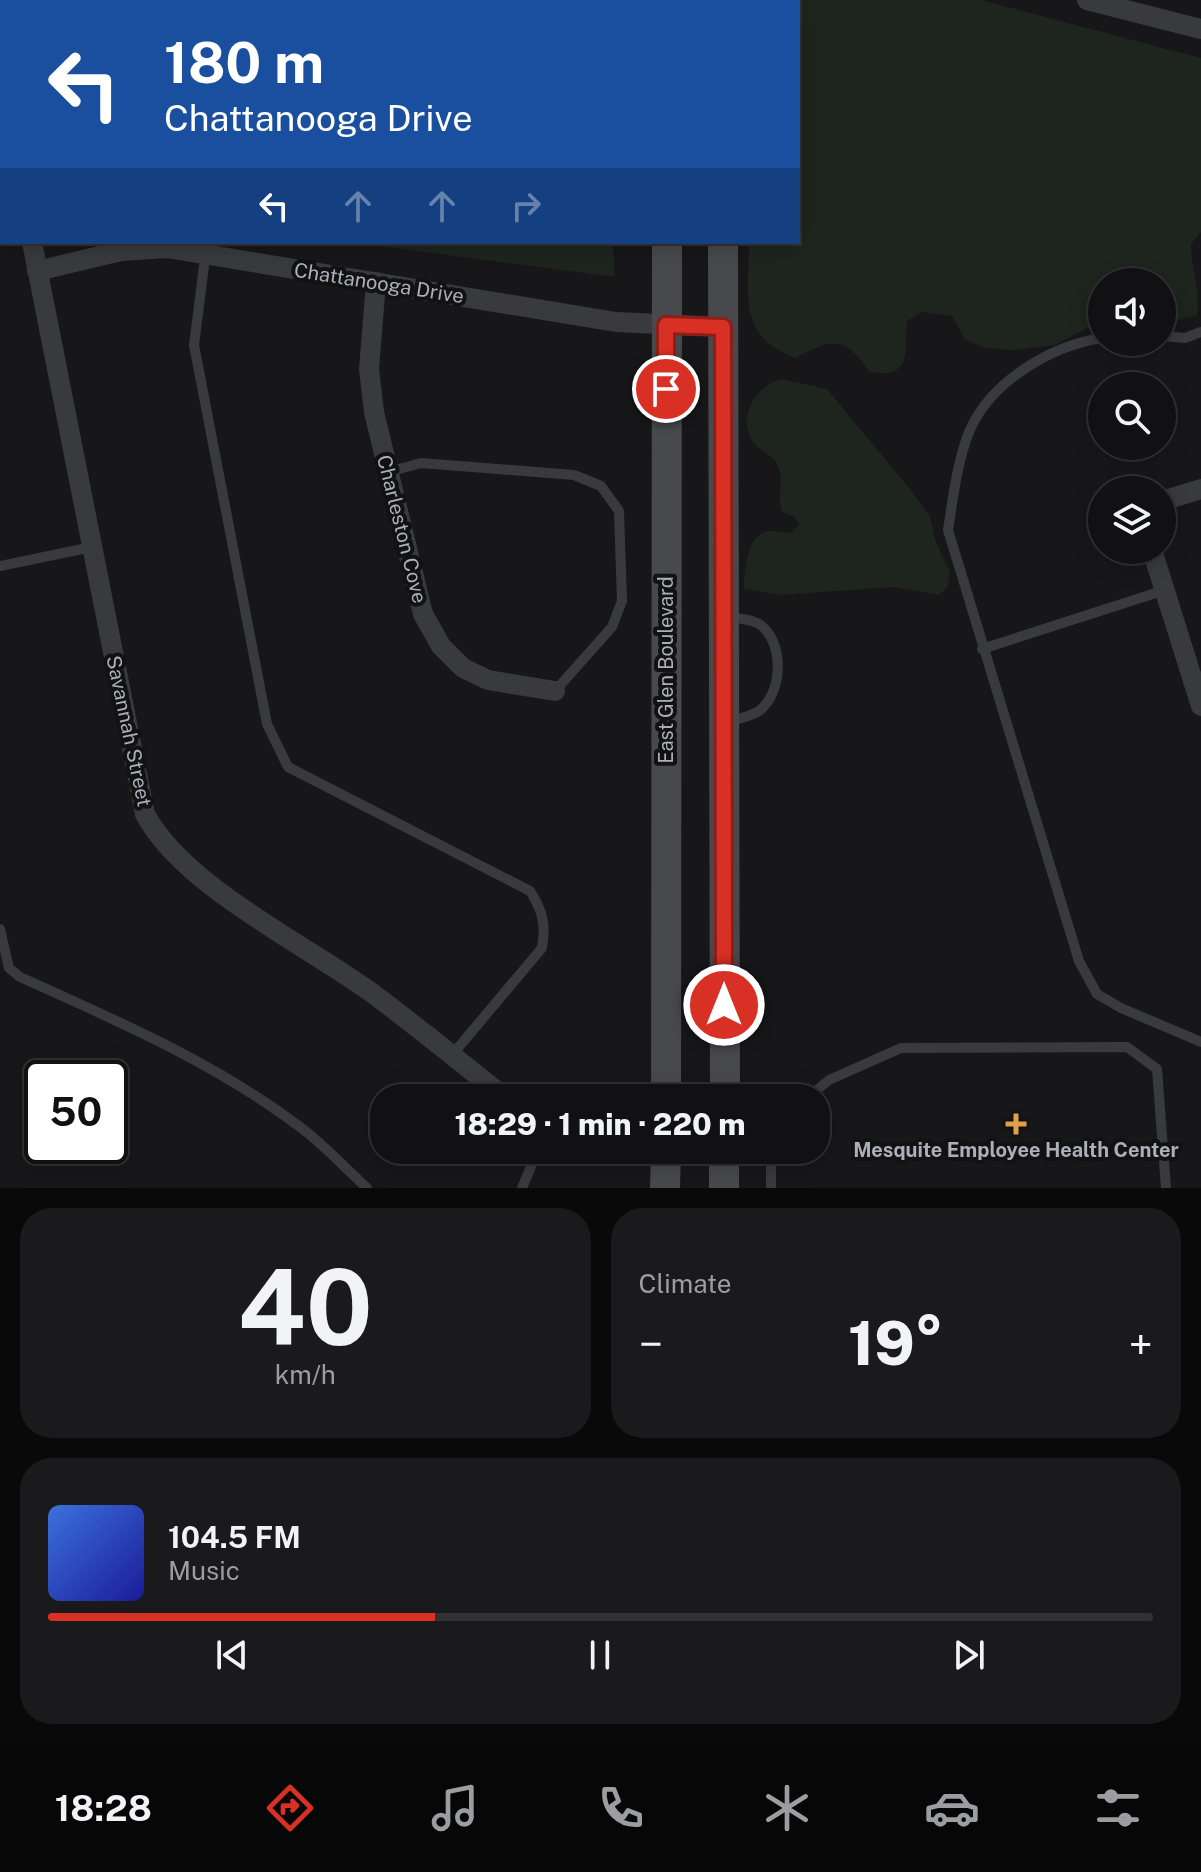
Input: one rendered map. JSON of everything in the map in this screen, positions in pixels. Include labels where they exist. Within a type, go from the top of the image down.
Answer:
[{"type":"main road","name":"East Glen Boulevard","points":[[666,1084],[667,244]]},
{"type":"main road","points":[[723,244],[725,1084]]},
{"type":"main road","points":[[665,1188],[666,1164]]},
{"type":"main road","points":[[724,1164],[724,1188]]},
{"type":"street","points":[[1087,0],[1201,29]]},
{"type":"street","name":"Savannah Street","points":[[32,244],[145,814],[154,832],[196,874],[371,993],[488,1084]]},
{"type":"street","name":"Chattanooga Drive","points":[[37,271],[121,251],[206,248],[376,282],[616,322],[723,327]]},
{"type":"street","name":"Charleston Cove","points":[[376,282],[369,369],[374,412],[423,614],[441,646],[463,668],[488,680],[555,691]]},
{"type":"street","points":[[1176,497],[1201,489]]},
{"type":"street","points":[[1157,564],[1193,654],[1201,706]]},
{"type":"lane","points":[[206,248],[194,345],[267,724],[274,743],[288,767],[530,891],[541,909],[545,929],[542,948],[452,1055]]},
{"type":"lane","points":[[1176,337],[1185,338],[1201,332]]},
{"type":"lane","points":[[1088,340],[1077,342],[1026,368],[989,401],[970,431],[956,481],[948,530],[1079,961],[1097,994],[1121,1008],[1201,1042]]},
{"type":"lane","points":[[388,472],[421,463],[574,475],[601,486],[619,511],[622,601],[612,627],[555,691]]},
{"type":"lane","points":[[0,566],[92,547]]},
{"type":"lane","points":[[982,649],[1165,590]]},
{"type":"lane","points":[[724,616],[761,625],[772,638],[779,668],[772,697],[758,711],[724,724]]},
{"type":"lane","points":[[0,929],[9,968],[20,977],[152,1036],[251,1094],[305,1131],[367,1188]]},
{"type":"lane","points":[[824,1084],[901,1048],[1127,1047],[1157,1069],[1166,1188]]},
{"type":"lane","points":[[522,1188],[532,1164]]},
{"type":"lane","points":[[771,1164],[771,1188]]},
{"type":"shaded area","points":[[800,0],[981,0],[1201,58],[1201,232],[1191,244],[1198,298],[1197,315],[1176,321],[1176,268],[1088,268],[1088,328],[1055,345],[1014,350],[984,348],[965,339],[952,316],[922,312],[907,321],[906,352],[900,367],[884,373],[870,372],[853,351],[837,344],[819,347],[795,358],[776,349],[763,338],[750,311],[749,244],[800,244]]},
{"type":"shaded area","points":[[364,244],[613,244],[615,277]]},
{"type":"shaded area","points":[[781,379],[827,389],[914,494],[930,517],[935,540],[950,572],[948,586],[939,595],[894,587],[780,595],[744,589],[749,553],[757,537],[772,531],[791,533],[800,524],[793,516],[783,513],[780,470],[772,458],[754,443],[747,424],[756,396]]},
{"type":"place","name":"Mesquite Employee Health Center","points":[[1016,1124]]},
{"type":"route","points":[[666,389],[666,325],[723,327],[724,1005]]}]
